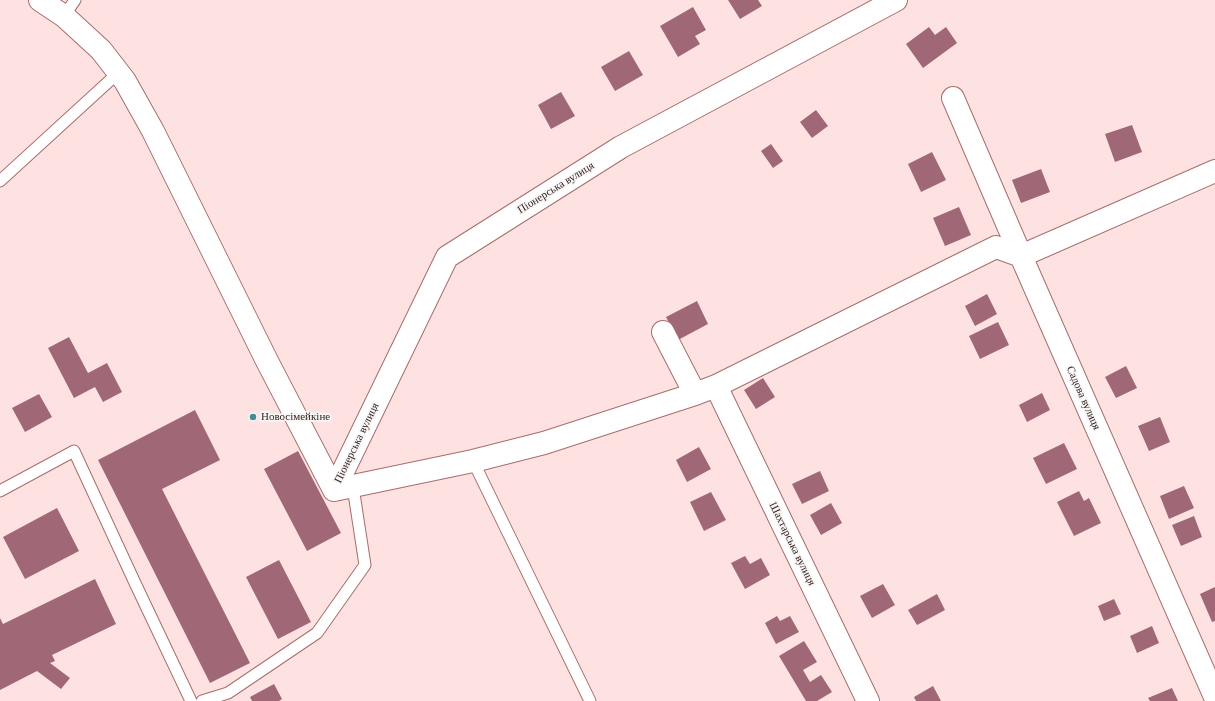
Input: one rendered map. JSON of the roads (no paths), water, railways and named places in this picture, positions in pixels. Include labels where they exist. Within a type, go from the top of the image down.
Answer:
[{"type":"street","points":[[40,0],[70,8],[124,81],[153,131],[264,354],[344,489],[472,461],[544,443],[695,394],[716,386],[996,247],[1021,256],[1215,171]]},
{"type":"street","name":"Піонерська вулиця","points":[[344,489],[447,257],[621,147],[896,0]]},
{"type":"street","name":"Садова вулиця","points":[[953,98],[1215,697]]},
{"type":"street","points":[[663,332],[695,394]]},
{"type":"street","name":"Шахтарська вулиця","points":[[716,386],[868,701]]},
{"type":"lane","points":[[0,181],[118,73]]},
{"type":"lane","points":[[0,491],[74,451],[134,583],[191,701]]},
{"type":"lane","points":[[472,461],[590,701]]},
{"type":"lane","points":[[202,701],[228,693],[317,633],[365,565],[344,489]]},
{"type":"place","name":"Новосімейкіне","points":[[253,417]]}]
